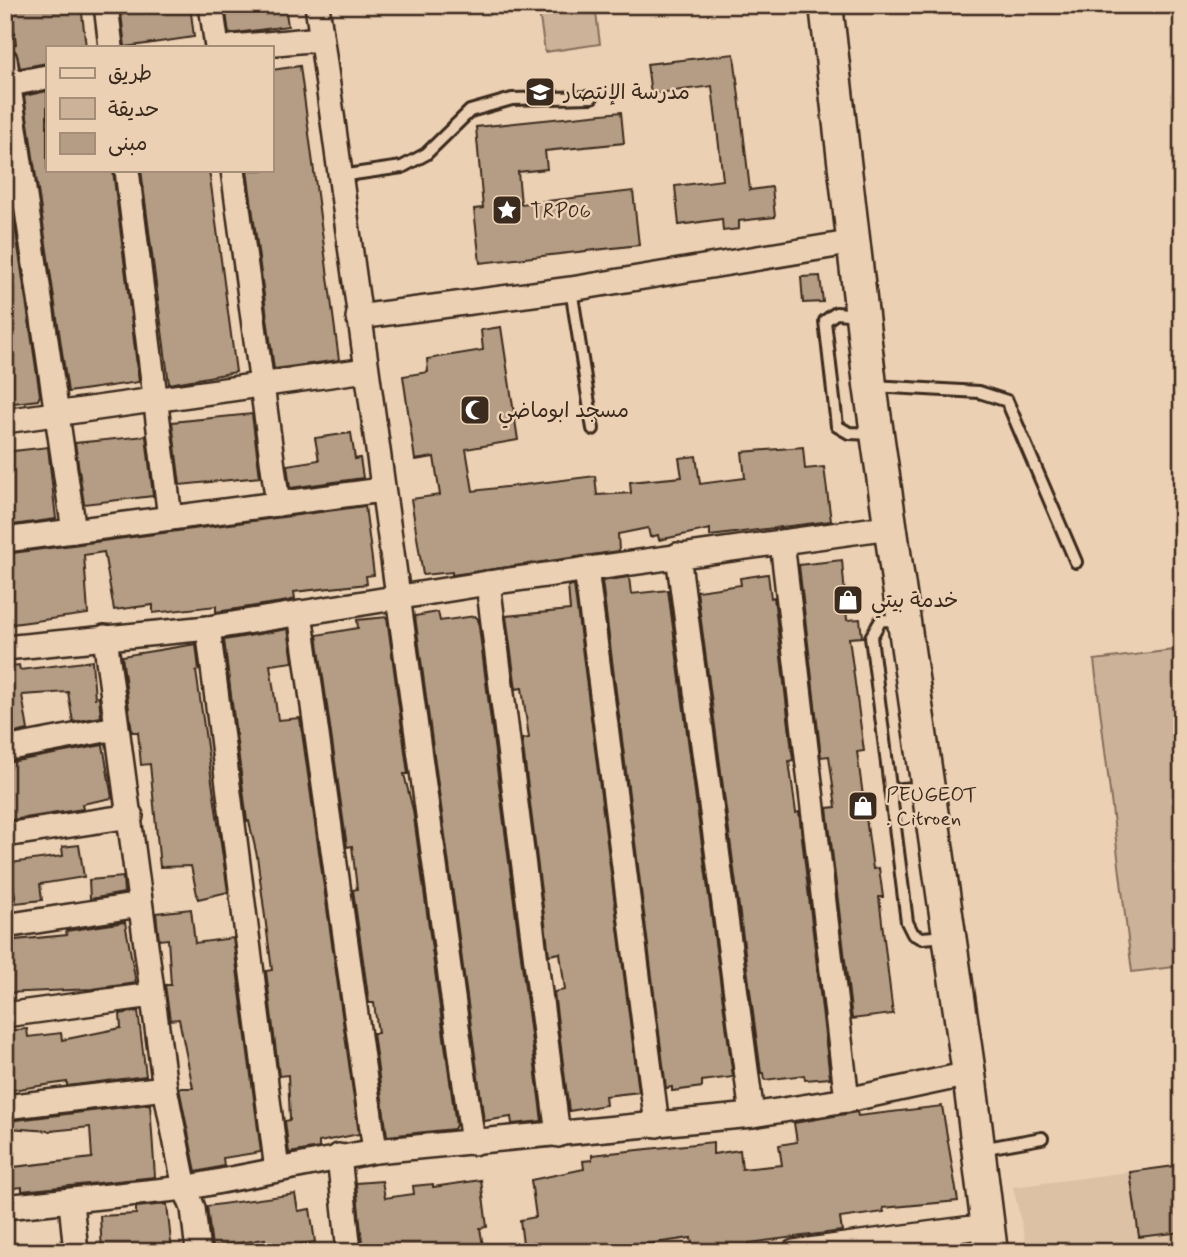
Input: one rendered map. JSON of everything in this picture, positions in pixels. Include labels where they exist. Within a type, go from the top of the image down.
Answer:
[{"type":"street","points":[[106,5],[111,46]]},
{"type":"street","points":[[211,5],[217,46]]},
{"type":"street","points":[[317,5],[396,598],[473,1143]]},
{"type":"street","points":[[794,1252],[989,1239],[969,1074],[870,385],[826,5]]},
{"type":"street","points":[[243,46],[321,39]]},
{"type":"street","points":[[5,60],[74,531]]},
{"type":"street","points":[[7,85],[46,77]]},
{"type":"street","points":[[127,172],[170,518]]},
{"type":"street","points":[[233,172],[278,504]]},
{"type":"street","points":[[358,317],[571,289],[855,242]]},
{"type":"street","points":[[5,422],[366,370]]},
{"type":"street","points":[[5,540],[382,490]]},
{"type":"street","points":[[5,648],[208,628],[488,583],[890,527]]},
{"type":"street","points":[[782,542],[847,1100]]},
{"type":"street","points":[[678,555],[752,1115]]},
{"type":"street","points":[[586,569],[657,1125]]},
{"type":"street","points":[[488,583],[558,1135]]},
{"type":"street","points":[[300,613],[376,1151]]},
{"type":"street","points":[[208,628],[277,1170]]},
{"type":"street","points":[[105,637],[116,728],[131,816],[140,905],[165,1087],[186,1188],[193,1208],[198,1252]]},
{"type":"street","points":[[5,749],[116,728]]},
{"type":"street","points":[[5,835],[131,816]]},
{"type":"street","points":[[5,926],[140,905]]},
{"type":"street","points":[[5,1015],[152,995]]},
{"type":"street","points":[[5,1207],[186,1188],[339,1156],[376,1151],[752,1115],[847,1100],[969,1074]]},
{"type":"street","points":[[5,1107],[165,1087]]},
{"type":"street","points":[[339,1156],[349,1252]]},
{"type":"street","points":[[71,1202],[76,1252]]},
{"type":"lane","points":[[340,176],[402,167],[426,154],[470,111],[512,99],[592,97]]},
{"type":"lane","points":[[571,289],[593,429]]},
{"type":"lane","points":[[863,315],[836,313],[825,321],[828,359],[837,426],[849,433],[877,434]]},
{"type":"lane","points":[[870,385],[979,392],[1007,401],[1076,562]]},
{"type":"lane","points":[[904,621],[881,620],[871,637],[907,922],[913,934],[922,938],[949,936]]},
{"type":"lane","points":[[890,790],[928,787]]},
{"type":"lane","points":[[978,1150],[1042,1138]]},
{"type":"shaded area","points":[[1182,1165],[1182,1252],[1028,1252],[1013,1187]]},
{"type":"green space","points":[[538,5],[595,5],[600,44],[545,52]]},
{"type":"green space","points":[[1182,649],[1182,966],[1132,972],[1094,660]]},
{"type":"building","points":[[11,5],[81,5],[86,46],[46,46],[46,63],[20,68],[16,52],[5,46],[16,44]]},
{"type":"building","points":[[120,5],[190,5],[194,37],[125,46]]},
{"type":"building","points":[[225,5],[285,5],[288,26],[229,34]]},
{"type":"building","points":[[734,54],[750,190],[772,187],[775,217],[739,221],[739,229],[723,231],[722,219],[679,225],[675,186],[723,180],[712,86],[651,94],[647,64]]},
{"type":"building","points":[[300,66],[339,360],[274,369],[247,172],[273,172],[273,70]]},
{"type":"building","points":[[46,91],[46,172],[113,172],[139,382],[68,392],[24,96]]},
{"type":"building","points":[[621,112],[624,143],[545,151],[547,169],[518,172],[521,204],[633,191],[639,245],[480,263],[474,209],[483,208],[476,127]]},
{"type":"building","points":[[5,158],[40,395],[38,400],[5,404]]},
{"type":"building","points":[[141,172],[209,172],[236,372],[169,384]]},
{"type":"building","points":[[820,276],[823,302],[803,303],[801,277]]},
{"type":"building","points":[[501,327],[518,440],[466,449],[473,491],[595,476],[597,495],[631,493],[630,482],[682,477],[679,458],[696,456],[700,484],[745,478],[742,452],[803,447],[805,469],[824,467],[831,521],[710,536],[710,529],[659,540],[658,535],[650,537],[648,528],[618,534],[619,551],[452,575],[452,572],[423,575],[411,499],[440,495],[434,457],[415,460],[403,376],[428,372],[427,359],[483,350],[481,330]]},
{"type":"building","points":[[252,414],[260,477],[180,485],[172,422]]},
{"type":"building","points":[[351,433],[355,459],[360,458],[363,478],[290,488],[287,465],[319,460],[315,438]]},
{"type":"building","points":[[146,436],[153,496],[84,504],[75,443]]},
{"type":"building","points":[[48,447],[56,519],[5,526],[5,452]]},
{"type":"building","points":[[365,506],[374,575],[366,576],[367,584],[294,592],[295,599],[288,601],[216,612],[216,606],[153,613],[153,605],[114,610],[104,552],[84,555],[88,614],[5,625],[5,554]]},
{"type":"building","points":[[842,560],[847,620],[860,619],[862,637],[849,638],[864,751],[857,752],[873,869],[879,868],[883,897],[879,897],[893,1014],[852,1019],[827,808],[836,807],[829,756],[821,757],[799,565]]},
{"type":"building","points":[[768,574],[771,598],[774,597],[793,760],[789,761],[796,813],[799,812],[830,1078],[805,1080],[804,1075],[765,1080],[764,1073],[761,1073],[697,591],[741,585],[740,578]]},
{"type":"building","points":[[629,577],[631,594],[668,590],[733,1077],[702,1081],[702,1087],[672,1091],[672,1087],[666,1088],[602,581]]},
{"type":"building","points":[[574,585],[639,1092],[605,1096],[606,1105],[569,1111],[554,992],[565,990],[560,953],[549,955],[522,739],[529,738],[522,688],[516,689],[506,616],[570,610],[568,586]]},
{"type":"building","points":[[438,612],[440,621],[475,616],[478,619],[542,1121],[512,1124],[511,1117],[484,1121],[415,616]]},
{"type":"building","points":[[387,617],[408,774],[404,774],[413,810],[456,1125],[454,1129],[387,1136],[373,1033],[378,1033],[374,1003],[369,1003],[353,890],[357,889],[352,846],[347,847],[317,635],[358,628],[357,620]]},
{"type":"building","points":[[288,629],[293,662],[270,665],[278,720],[300,718],[359,1134],[319,1142],[319,1148],[289,1153],[285,1121],[290,1120],[288,1075],[279,1076],[266,971],[272,970],[257,856],[247,821],[224,640]]},
{"type":"building","points":[[196,644],[199,670],[196,671],[228,892],[198,899],[191,866],[160,867],[150,764],[141,765],[138,732],[132,732],[122,656]]},
{"type":"building","points":[[92,661],[95,698],[99,697],[101,717],[73,722],[68,692],[22,695],[28,730],[5,735],[5,667],[19,665],[20,670]]},
{"type":"building","points":[[103,745],[112,798],[82,804],[83,809],[5,821],[5,763]]},
{"type":"building","points":[[79,845],[84,877],[40,884],[42,900],[16,903],[10,863],[63,856],[62,847]]},
{"type":"building","points":[[123,877],[124,893],[90,899],[89,880]]},
{"type":"building","points":[[191,909],[195,943],[233,938],[261,1152],[223,1158],[224,1166],[196,1172],[179,1088],[193,1088],[179,1019],[170,1020],[165,985],[171,985],[168,939],[159,940],[156,913]]},
{"type":"building","points":[[125,922],[136,983],[92,989],[5,993],[5,941],[67,935],[66,931]]},
{"type":"building","points":[[138,1011],[146,1076],[67,1086],[67,1082],[12,1090],[5,1063],[5,1031],[27,1029],[28,1037],[61,1033],[62,1040],[121,1028],[120,1014]]},
{"type":"building","points":[[150,1104],[155,1177],[22,1191],[22,1187],[5,1189],[5,1168],[92,1158],[90,1127],[50,1131],[8,1128],[8,1121]]},
{"type":"building","points":[[942,1106],[958,1201],[883,1208],[884,1212],[840,1218],[842,1231],[749,1243],[750,1252],[693,1252],[691,1238],[618,1248],[618,1252],[524,1252],[520,1220],[536,1217],[531,1180],[584,1169],[583,1161],[592,1160],[592,1155],[713,1142],[713,1154],[740,1150],[742,1169],[782,1165],[779,1145],[797,1142],[794,1123],[857,1112],[858,1116]]},
{"type":"building","points":[[1182,1165],[1182,1232],[1139,1237],[1130,1172]]},
{"type":"building","points":[[481,1180],[487,1227],[480,1228],[484,1252],[363,1252],[356,1183],[382,1181],[385,1198],[414,1194],[413,1186],[433,1184],[433,1187]]},
{"type":"building","points":[[295,1194],[298,1211],[310,1209],[315,1242],[294,1245],[295,1252],[266,1252],[265,1239],[212,1247],[207,1206]]},
{"type":"building","points":[[167,1204],[172,1252],[102,1252],[100,1216],[136,1214],[136,1207]]},
{"type":"place","name":"مدرسة الإنتصار","points":[[540,92]]},
{"type":"place","name":"TRP06","points":[[507,210]]},
{"type":"place","name":"مسجد ابوماضي","points":[[475,410]]},
{"type":"place","name":"خدمة بيتي","points":[[848,600]]},
{"type":"place","name":"PEUGEOT . Citroen","points":[[863,806]]}]
